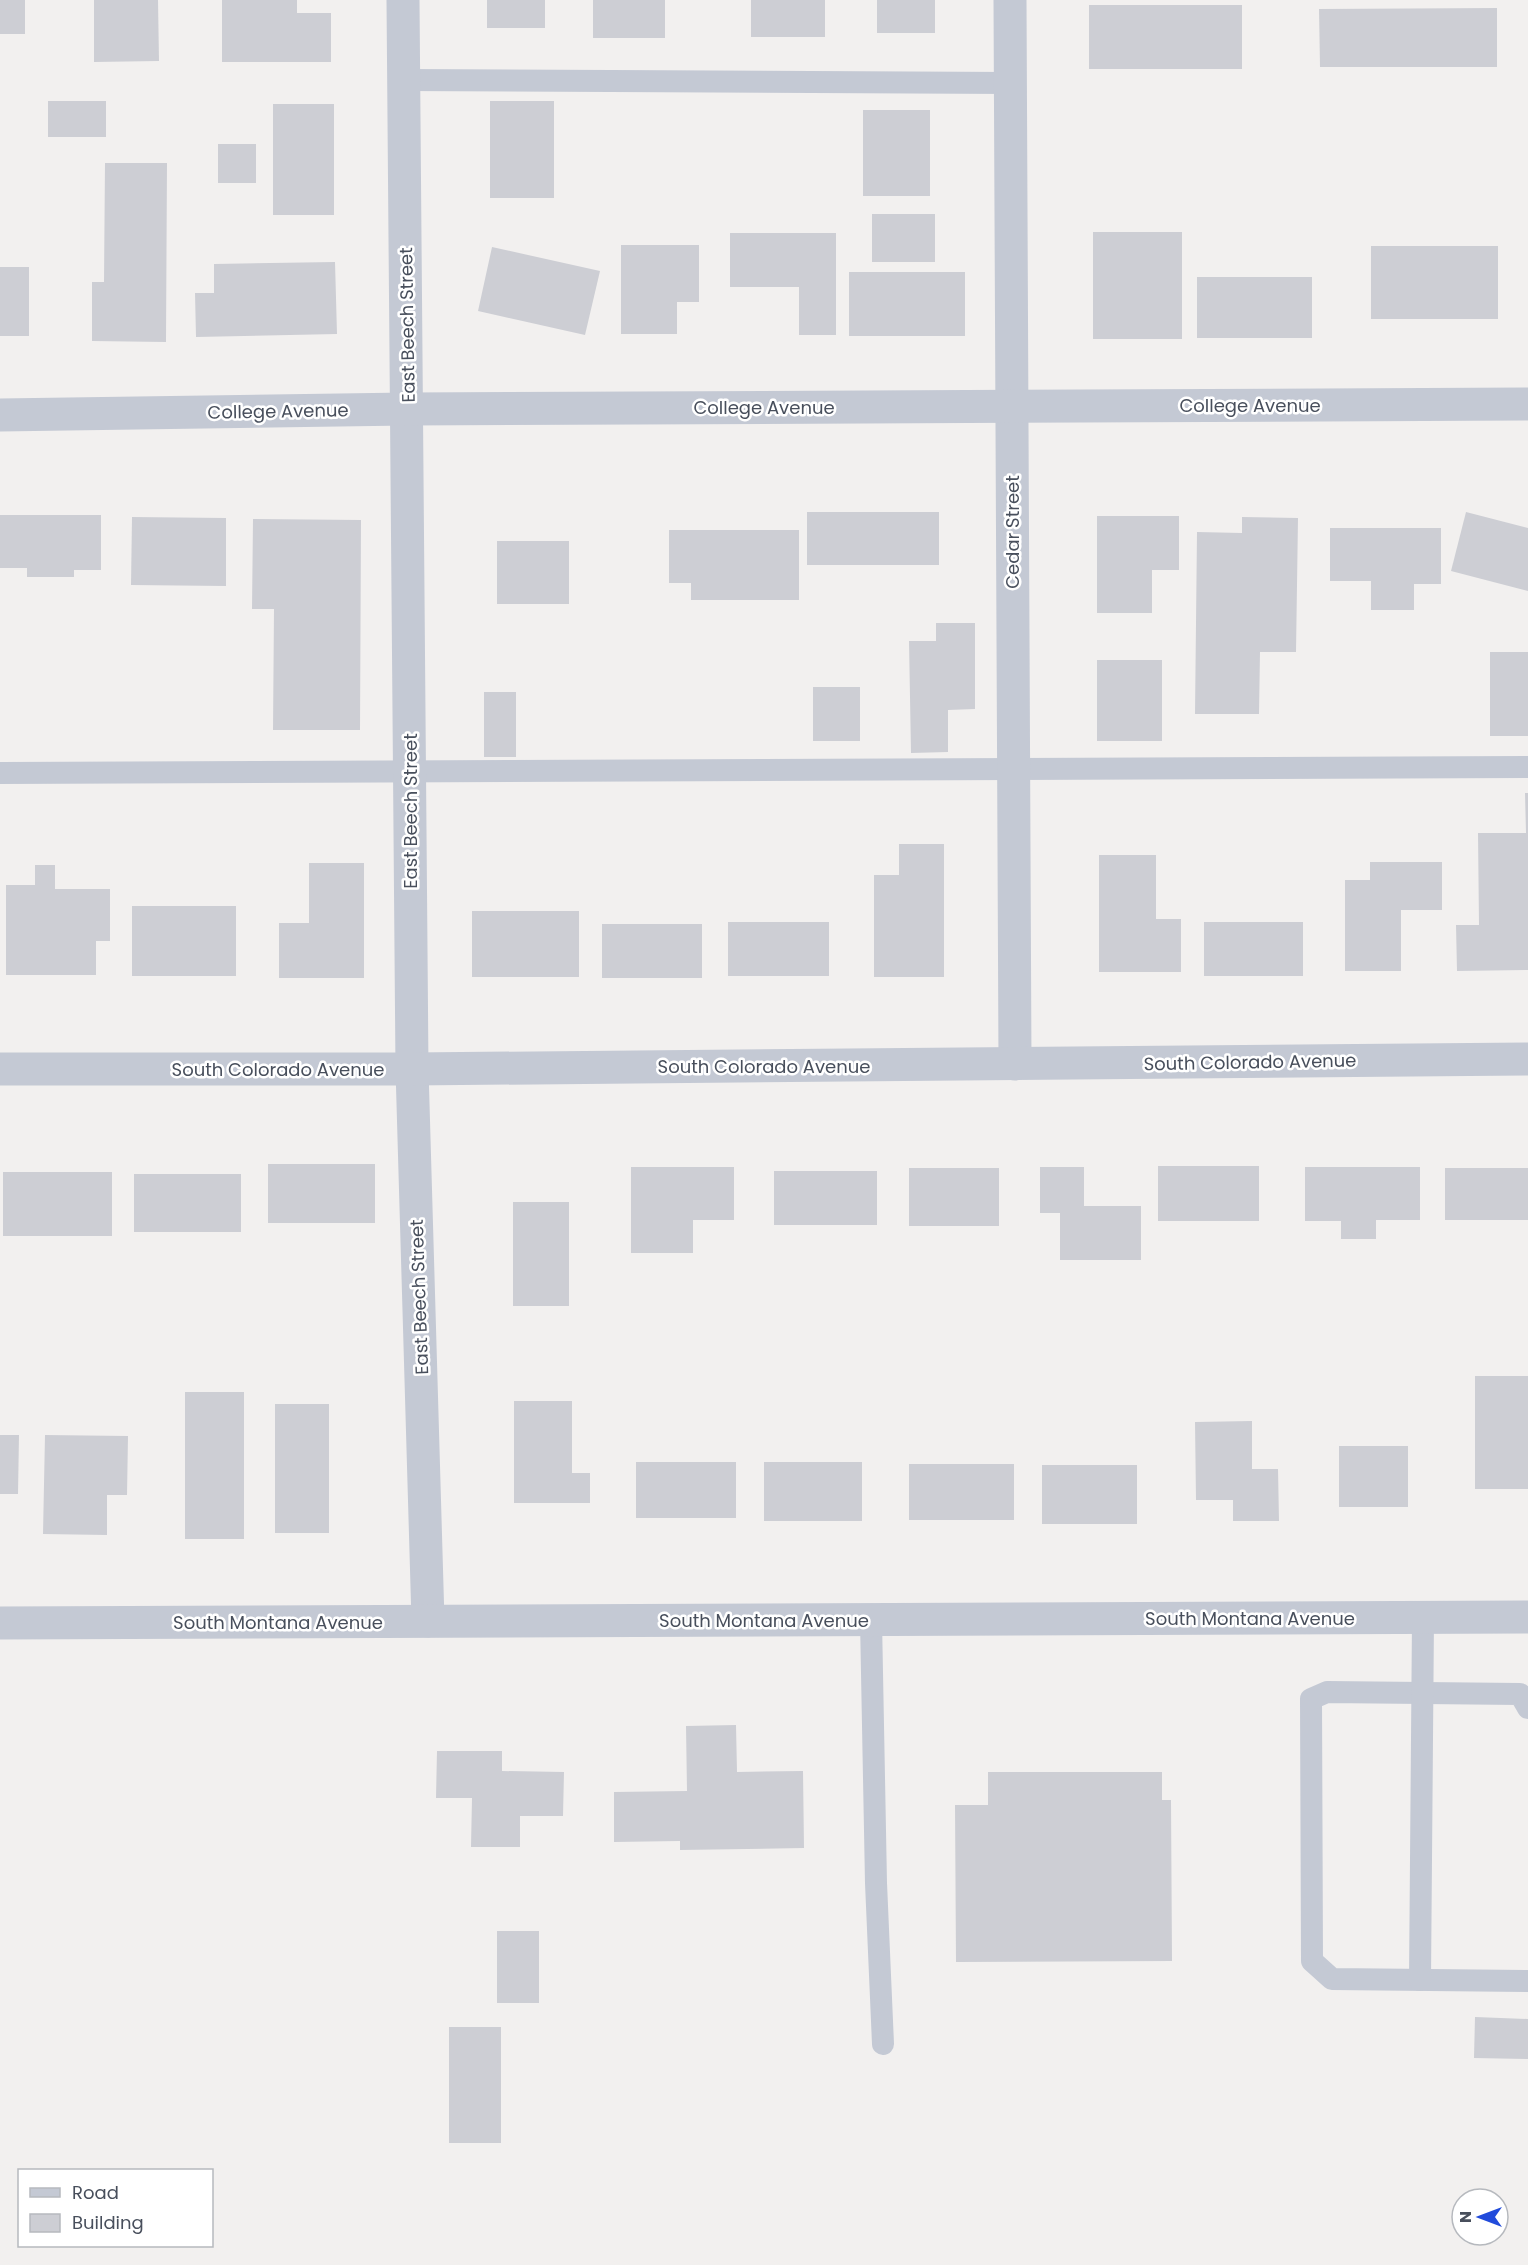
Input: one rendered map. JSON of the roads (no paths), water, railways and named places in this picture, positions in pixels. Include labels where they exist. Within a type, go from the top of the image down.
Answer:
[{"type":"street","name":"East Beech Street","points":[[403,0],[412,1069],[428,1622]]},
{"type":"street","name":"Cedar Street","points":[[1010,0],[1015,1064]]},
{"type":"street","name":"College Avenue","points":[[0,415],[407,409],[1528,404]]},
{"type":"street","name":"South Colorado Avenue","points":[[0,1069],[412,1069],[1528,1059]]},
{"type":"street","name":"South Montana Avenue","points":[[0,1623],[1528,1617]]},
{"type":"lane","points":[[404,80],[1010,82]]},
{"type":"lane","points":[[0,773],[1528,767]]},
{"type":"lane","points":[[1420,1980],[1423,1618]]},
{"type":"lane","points":[[871,1620],[876,1882],[883,2044]]},
{"type":"lane","points":[[1528,1708],[1520,1694],[1327,1692],[1311,1699],[1312,1961],[1332,1979],[1528,1981]]}]
